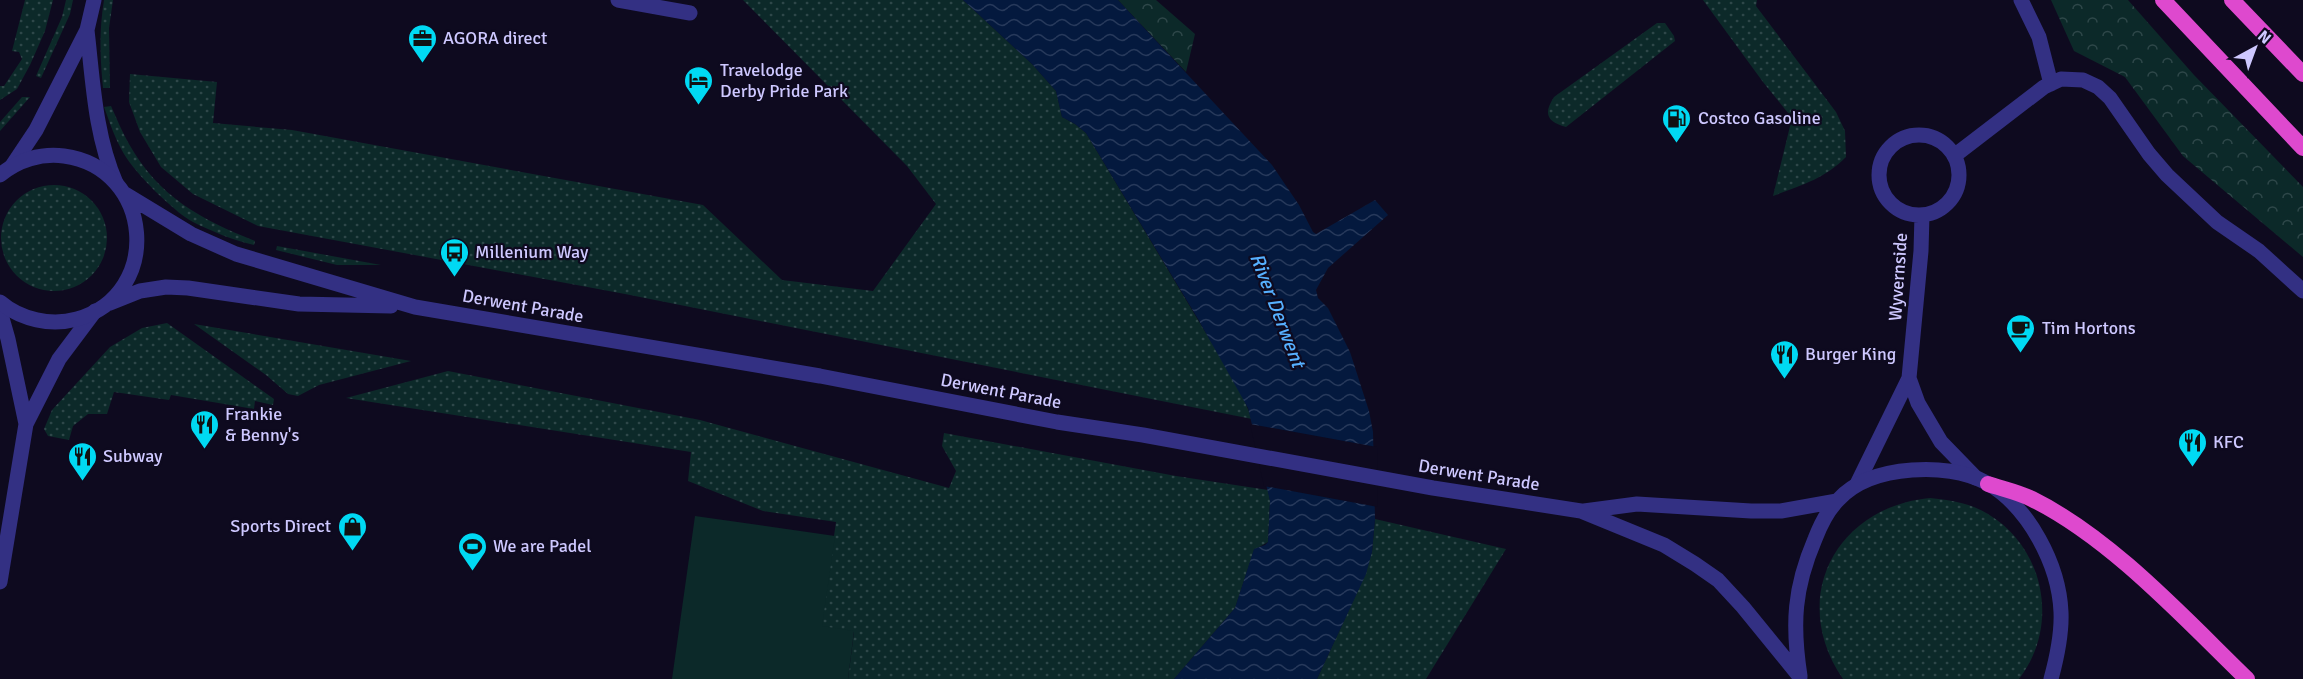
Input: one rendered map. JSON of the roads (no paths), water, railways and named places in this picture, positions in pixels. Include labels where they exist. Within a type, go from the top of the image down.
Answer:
[{"type":"highway","points":[[2163,0],[2303,148]]},
{"type":"highway","points":[[2232,0],[2303,74]]},
{"type":"highway","points":[[1982,481],[2030,498],[2062,516],[2103,546],[2164,598],[2247,679]]},
{"type":"street","points":[[3,173],[36,130],[87,30],[94,0]]},
{"type":"street","points":[[618,0],[690,13]]},
{"type":"street","points":[[2021,0],[2039,37],[2051,84]]},
{"type":"street","points":[[0,582],[26,424],[60,359],[101,308],[123,286],[134,264],[136,253],[138,240],[135,216],[109,166],[98,124],[87,30]]},
{"type":"street","points":[[1954,156],[2034,94],[2061,79],[2083,80],[2104,92],[2115,104],[2142,146],[2167,175],[2217,222],[2259,251],[2303,291]]},
{"type":"street","points":[[1916,135],[1938,140],[1947,147],[1954,156],[1958,168],[1958,182],[1954,195],[1946,205],[1935,212],[1922,215],[1899,210],[1889,202],[1879,181],[1881,161],[1895,143],[1905,137],[1916,135]]},
{"type":"street","name":"Derwent Parade","points":[[3,173],[39,156],[67,156],[94,165],[120,188],[191,234],[236,254],[415,307],[820,375],[1034,418],[1581,512],[1664,545],[1718,580],[1801,678]]},
{"type":"street","name":"Wyvernside","points":[[1857,484],[1909,378],[1922,215]]},
{"type":"street","name":"Derwent Parade","points":[[0,302],[15,313],[50,322],[74,320],[157,287],[183,287],[299,304],[415,307]]},
{"type":"street","points":[[0,311],[26,424]]},
{"type":"street","name":"Wyvernside","points":[[1909,378],[1918,403],[1941,442],[1982,481],[2019,511],[2041,541],[2052,570],[2061,611],[2061,635],[2051,679]]},
{"type":"street","points":[[1801,678],[1795,643],[1800,581],[1818,531],[1837,501],[1857,484],[1895,472],[1924,469],[1951,471],[1982,481]]},
{"type":"street","name":"Derwent Parade","points":[[1581,512],[1637,504],[1781,511],[1837,501]]},
{"type":"water","name":"River Derwent","points":[[963,0],[1118,0],[1272,165],[1299,205],[1313,232],[1316,234],[1375,200],[1388,215],[1328,268],[1316,290],[1318,298],[1328,308],[1350,352],[1369,411],[1373,432],[1375,519],[1372,552],[1366,574],[1317,679],[1174,679],[1235,608],[1254,549],[1268,542],[1270,501],[1248,408],[1198,319],[1086,133],[1062,117],[1056,91],[1032,64]]},
{"type":"place","name":"AGORA direct","points":[[422,64]]},
{"type":"place","name":"Travelodge Derby Pride Park","points":[[699,106]]},
{"type":"place","name":"Costco Gasoline","points":[[1677,144]]},
{"type":"place","name":"Millenium Way","points":[[454,278]]},
{"type":"place","name":"Tim Hortons","points":[[2021,354]]},
{"type":"place","name":"Burger King","points":[[1784,380]]},
{"type":"place","name":"Frankie & Benny's","points":[[204,450]]},
{"type":"place","name":"KFC","points":[[2192,468]]},
{"type":"place","name":"Subway","points":[[82,482]]},
{"type":"place","name":"Sports Direct","points":[[352,552]]},
{"type":"place","name":"We are Padel","points":[[472,572]]}]
